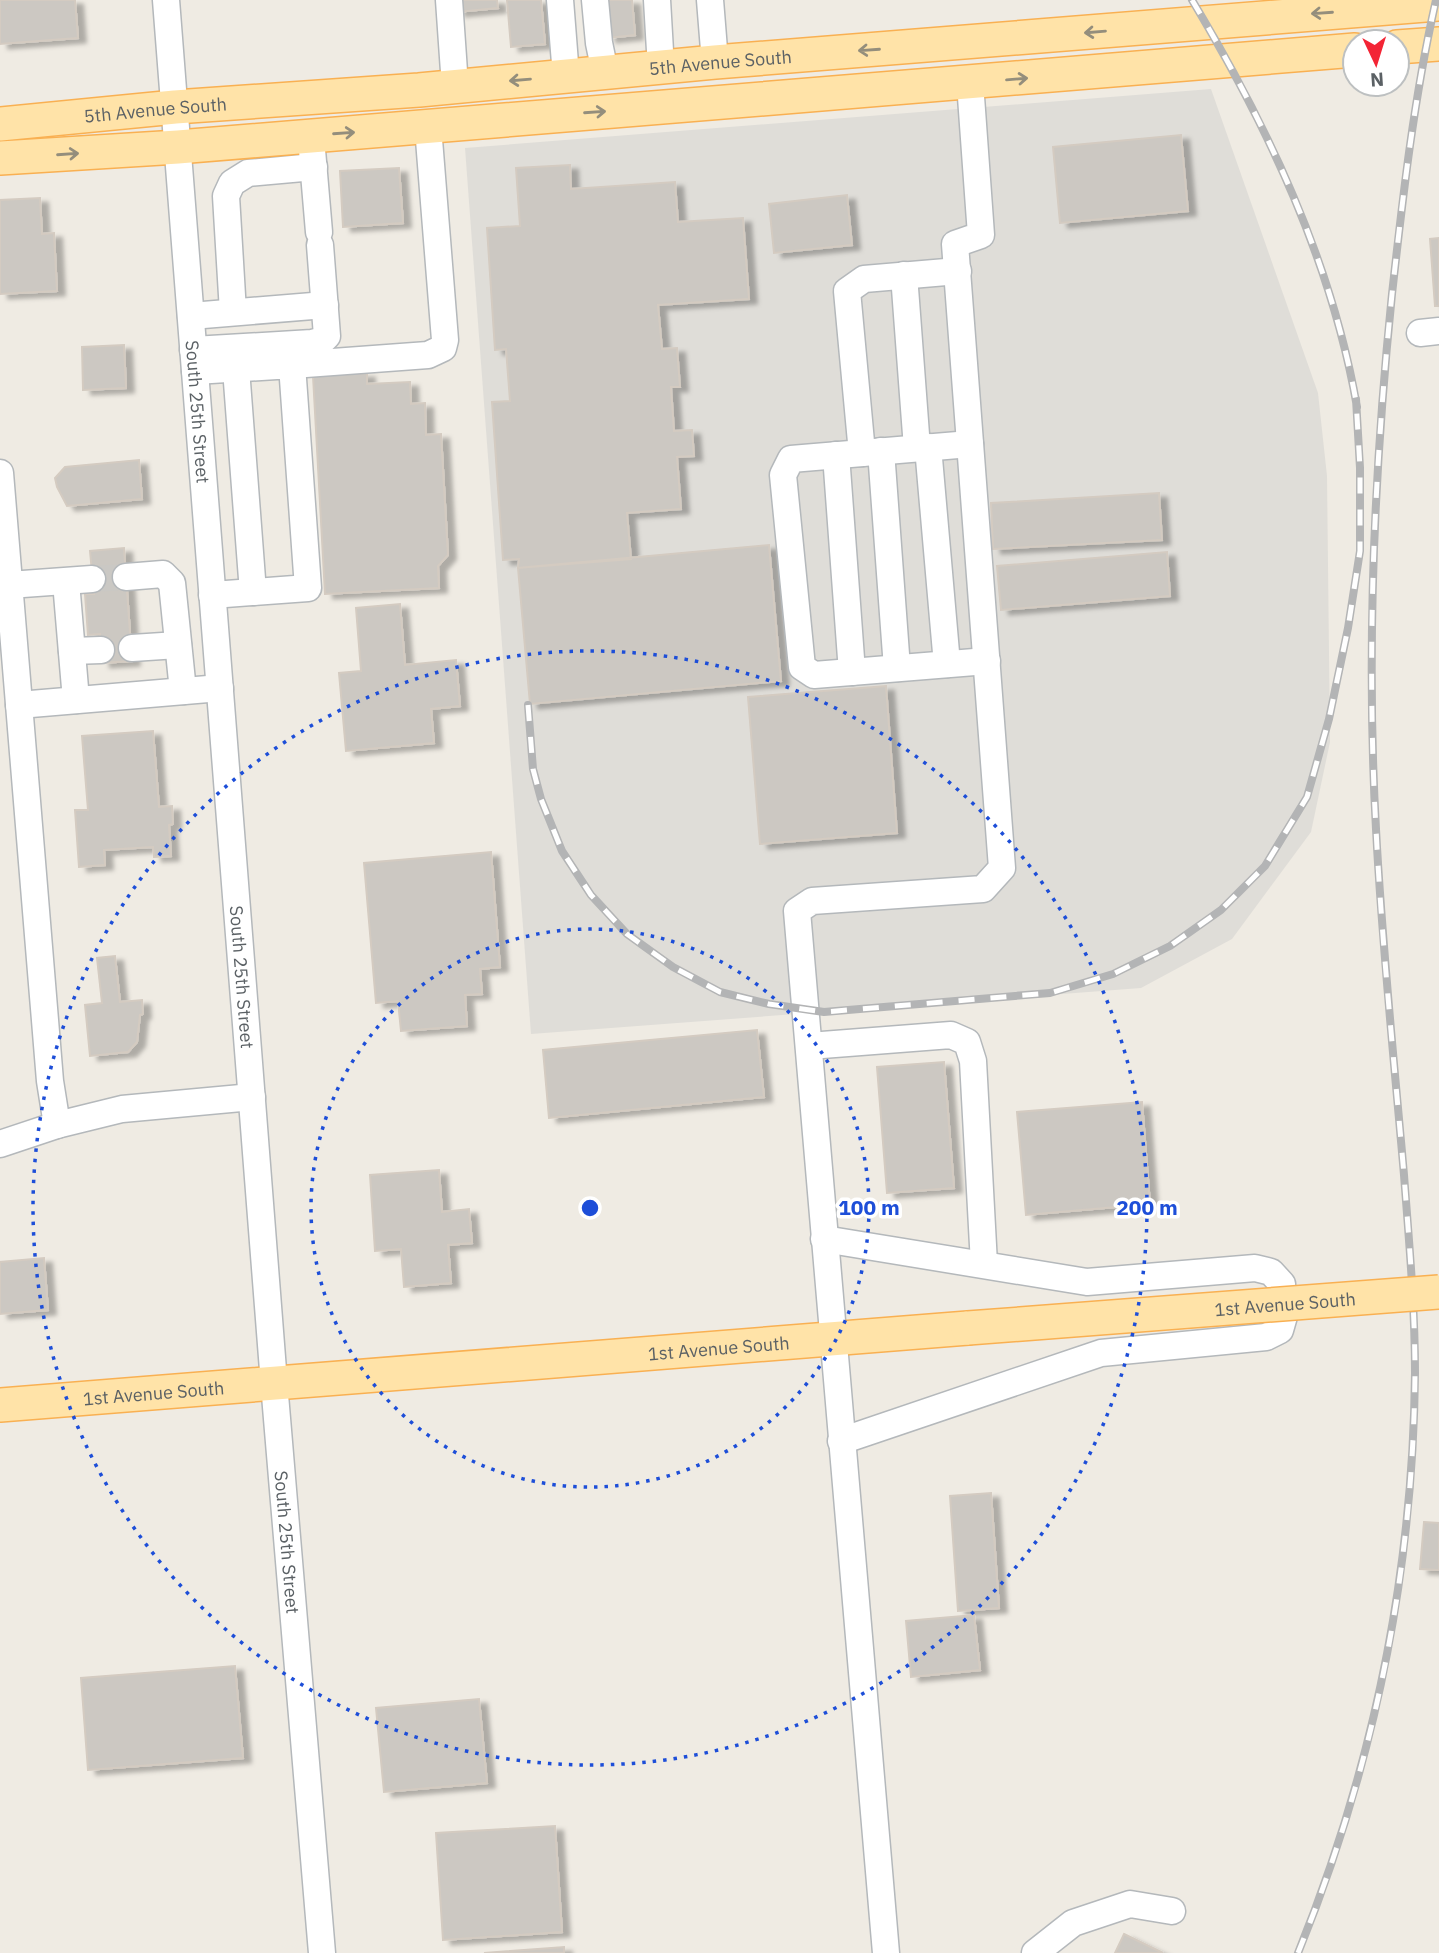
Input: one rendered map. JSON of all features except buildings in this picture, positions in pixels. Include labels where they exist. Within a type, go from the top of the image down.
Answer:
[{"type":"main road","name":"5th Avenue South","points":[[0,124],[175,107],[1439,4]]},
{"type":"main road","points":[[1411,46],[1439,44]]},
{"type":"main road","name":"5th Avenue South","points":[[0,158],[177,146],[312,151],[428,127],[1341,51]]},
{"type":"main road","name":"1st Avenue South","points":[[0,1405],[1439,1292]]},
{"type":"street","name":"South 25th Street","points":[[166,0],[274,1382],[322,1953]]},
{"type":"street","points":[[449,0],[455,86]]},
{"type":"street","points":[[560,0],[566,76]]},
{"type":"street","points":[[595,0],[605,72]]},
{"type":"street","points":[[657,0],[662,68]]},
{"type":"street","points":[[710,0],[715,62]]},
{"type":"street","points":[[886,1953],[797,911],[812,901],[983,889],[1002,868],[956,244],[981,235],[970,83]]},
{"type":"street","points":[[194,360],[236,369],[428,355],[443,348],[445,340],[428,127]]},
{"type":"street","points":[[194,360],[312,343],[323,340],[327,335],[312,151],[248,173],[232,183],[226,196],[233,312]]},
{"type":"street","points":[[897,668],[872,452],[847,291],[864,279],[958,271]]},
{"type":"street","points":[[904,275],[947,664]]},
{"type":"street","points":[[191,316],[325,305]]},
{"type":"street","points":[[176,613],[253,592],[308,587],[292,365]]},
{"type":"street","points":[[236,369],[253,592]]},
{"type":"street","points":[[970,444],[791,459],[783,475],[802,667],[814,675],[987,661]]},
{"type":"street","points":[[836,455],[852,672]]},
{"type":"street","points":[[0,473],[50,1081],[57,1125]]},
{"type":"street","points":[[126,577],[163,575],[173,583],[183,691]]},
{"type":"street","points":[[9,586],[79,580],[72,651],[76,700]]},
{"type":"street","points":[[132,648],[178,645]]},
{"type":"street","points":[[72,651],[101,650]]},
{"type":"street","points":[[19,705],[220,688]]},
{"type":"street","points":[[808,1045],[951,1035],[967,1042],[973,1061],[984,1264]]},
{"type":"street","points":[[0,1144],[57,1125],[122,1109],[252,1097]]},
{"type":"street","points":[[824,1239],[1087,1282],[1255,1268],[1271,1272],[1282,1284],[1284,1316],[1280,1330],[1266,1337],[1101,1353],[841,1441]]},
{"type":"street","points":[[1035,1953],[1073,1923],[1130,1905],[1172,1912]]},
{"type":"shaded area","points":[[1211,89],[1318,393],[1327,476],[1330,742],[1311,832],[1232,939],[1141,988],[531,1034],[465,148]]},
{"type":"tunnel","points":[[92,579],[126,577]]},
{"type":"railway","points":[[1192,0],[1220,47],[1271,145],[1314,247],[1346,353],[1357,407]]},
{"type":"railway","points":[[1298,1953],[1325,1883],[1368,1741],[1397,1596],[1413,1448],[1413,1299],[1379,872],[1373,762],[1372,628],[1380,427],[1392,294],[1415,110],[1436,0]]},
{"type":"railway","points":[[528,705],[533,769],[541,799],[562,851],[591,895],[627,934],[673,967],[720,992],[769,1004],[824,1012],[1050,993],[1113,974],[1170,946],[1221,910],[1265,866],[1307,797],[1329,719],[1348,628],[1360,551],[1360,468],[1356,399]]}]
